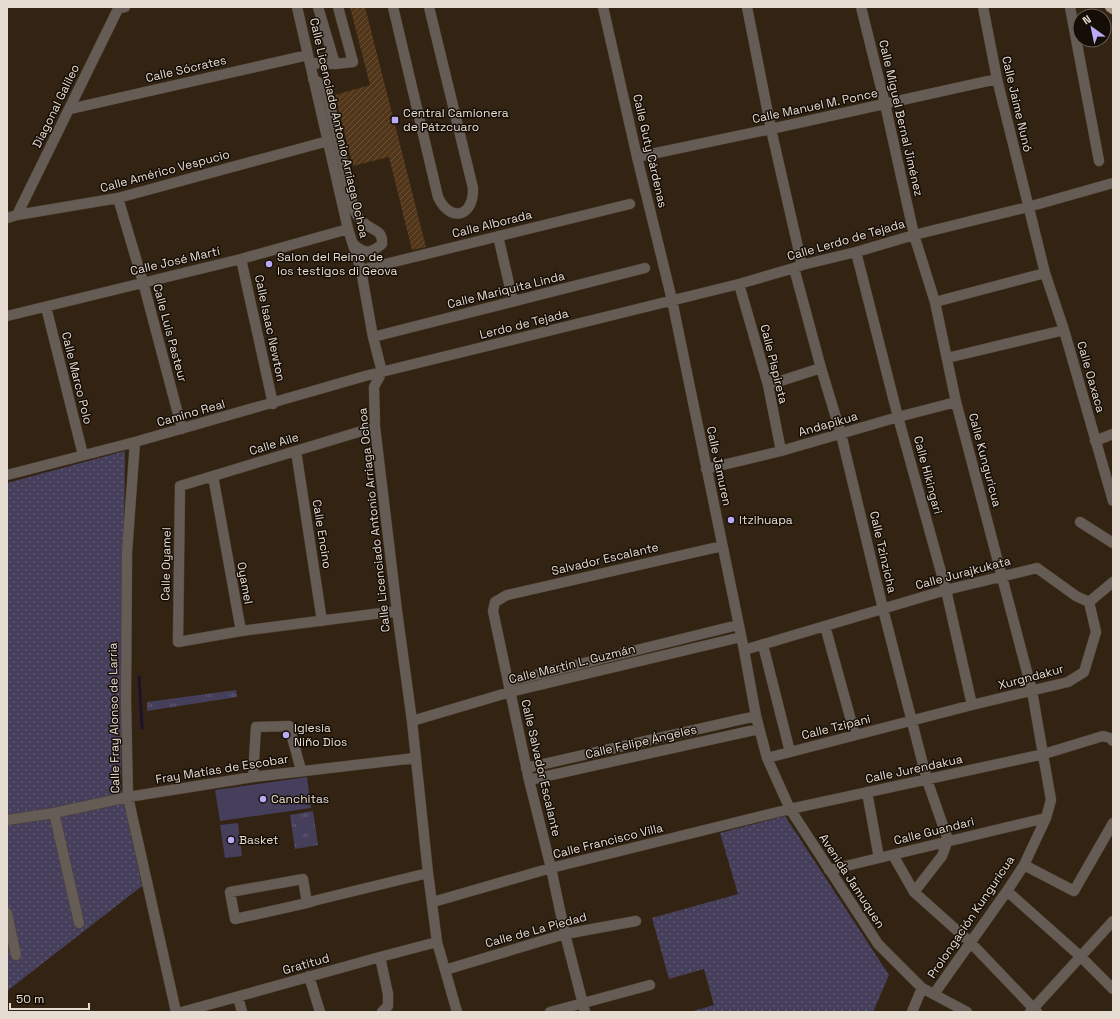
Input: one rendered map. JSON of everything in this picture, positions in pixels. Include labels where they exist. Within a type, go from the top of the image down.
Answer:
[{"type":"street","name":"Calle Licenciado Antonio Arriaga Ochoa","points":[[297,7],[348,229],[361,270],[373,337],[382,372],[374,387],[375,428],[412,721],[437,942],[457,1012]]},
{"type":"street","points":[[318,7],[334,64]]},
{"type":"street","name":"Calle Sócrates","points":[[70,109],[309,59],[334,64],[353,62],[338,7]]},
{"type":"street","points":[[393,7],[438,197],[445,208],[450,212],[464,212],[473,202],[474,188],[429,7]]},
{"type":"street","name":"Calle Guty Cárdenas","points":[[603,7],[637,157],[672,300]]},
{"type":"street","name":"Calle Tzinzicha","points":[[747,7],[798,266],[821,368],[841,434],[883,609],[927,780],[948,840]]},
{"type":"street","name":"Calle Miguel Bernal Jiménez","points":[[861,7],[885,104],[914,235]]},
{"type":"street","name":"Calle Jaime Nunó","points":[[983,7],[997,79],[1045,273]]},
{"type":"street","points":[[1070,7],[1099,160]]},
{"type":"street","name":"Diagonal Galileo","points":[[18,215],[121,8]]},
{"type":"street","points":[[314,79],[324,86],[327,92],[354,210],[359,219],[365,225],[380,233],[382,238],[382,244],[376,249],[367,253],[361,251],[353,244]]},
{"type":"street","name":"Calle Manuel M. Ponce","points":[[637,157],[771,130],[997,79]]},
{"type":"street","name":"Calle Américo Vespucio","points":[[7,218],[118,198],[328,141]]},
{"type":"street","name":"Calle Lerdo de Tejada","points":[[672,300],[739,284],[798,266],[856,252],[914,235],[1028,207],[1113,183]]},
{"type":"street","name":"Calle Luis Pasteur","points":[[118,198],[143,282],[182,429]]},
{"type":"street","name":"Calle Alborada","points":[[361,270],[630,204]]},
{"type":"street","name":"Calle José Martí","points":[[7,316],[241,259],[348,229]]},
{"type":"street","name":"Calle Kunguricua","points":[[914,235],[935,302],[956,402],[1032,691]]},
{"type":"street","points":[[498,236],[513,301]]},
{"type":"street","name":"Calle Hikingari","points":[[856,252],[898,417],[946,590],[972,705]]},
{"type":"street","name":"Calle Isaac Newton","points":[[241,259],[273,404]]},
{"type":"street","name":"Calle Mariquita Linda","points":[[373,337],[645,268]]},
{"type":"street","points":[[935,302],[1045,273]]},
{"type":"street","name":"Calle Oaxaca","points":[[1045,273],[1064,330],[1113,501]]},
{"type":"street","name":"Calle Pispireta","points":[[739,284],[768,385],[781,451]]},
{"type":"street","name":"Lerdo de Tejada","points":[[382,372],[672,300]]},
{"type":"street","name":"Calle Jamuren","points":[[672,300],[744,650]]},
{"type":"street","name":"Calle Marco Polo","points":[[46,307],[83,455]]},
{"type":"street","points":[[947,358],[1064,330]]},
{"type":"street","points":[[768,385],[821,368]]},
{"type":"street","name":"Camino Real","points":[[7,475],[135,442],[382,372]]},
{"type":"street","name":"Andapikua","points":[[706,469],[781,451],[956,402]]},
{"type":"street","name":"Calle Aile","points":[[180,486],[375,428]]},
{"type":"street","points":[[1095,440],[1113,434]]},
{"type":"street","name":"Calle Fray Alonso de Larria","points":[[135,442],[127,552],[126,701],[128,797],[176,1012]]},
{"type":"street","name":"Calle Encino","points":[[296,451],[322,621]]},
{"type":"street","name":"Oyamel","points":[[213,476],[241,631]]},
{"type":"street","name":"Calle Oyamel","points":[[180,486],[178,642],[241,631]]},
{"type":"street","points":[[1080,522],[1113,543]]},
{"type":"street","name":"Salvador Escalante","points":[[495,602],[507,595],[722,546]]},
{"type":"street","name":"Calle Jurajkukata","points":[[744,650],[946,590],[1037,568],[1076,596],[1089,602]]},
{"type":"street","points":[[1089,602],[1113,582]]},
{"type":"street","name":"Calle Salvador Escalante","points":[[495,602],[493,611],[526,768],[551,868],[565,934],[584,1007]]},
{"type":"street","name":"Xurgndakur","points":[[912,721],[1068,682],[1084,672],[1096,632],[1089,602]]},
{"type":"street","points":[[241,631],[397,611]]},
{"type":"street","name":"Calle Martín L. Guzmán","points":[[412,721],[509,687],[624,653],[738,625]]},
{"type":"street","points":[[825,626],[855,735]]},
{"type":"street","name":"Calle Martín L. Guzmán","points":[[509,687],[625,664],[741,636]]},
{"type":"street","points":[[763,645],[790,752]]},
{"type":"street","name":"Avenida Jamuquen","points":[[744,650],[756,716],[767,758],[790,809],[878,944],[922,988],[967,1012]]},
{"type":"street","points":[[624,653],[625,664]]},
{"type":"street","name":"Prolongación Kunguricua","points":[[934,994],[1024,865],[1046,818],[1051,800],[1032,691]]},
{"type":"street","name":"Calle Felipe Ángeles","points":[[526,768],[756,716]]},
{"type":"street","name":"Calle Tzipani","points":[[767,758],[912,721]]},
{"type":"street","points":[[253,777],[256,727],[289,726],[300,770]]},
{"type":"street","name":"Calle Felipe Ángeles","points":[[529,780],[759,729]]},
{"type":"street","name":"Calle Jurendakua","points":[[790,809],[1044,754],[1103,736],[1113,740]]},
{"type":"street","points":[[646,741],[649,753]]},
{"type":"street","name":"Fray Matías de Escobar","points":[[7,820],[54,813],[128,797],[253,777],[300,770],[415,758]]},
{"type":"street","points":[[867,792],[879,858]]},
{"type":"street","name":"Calle Francisco Villa","points":[[433,902],[551,868],[790,809]]},
{"type":"street","points":[[54,813],[79,924]]},
{"type":"street","name":"Calle Guandari","points":[[829,870],[948,840],[1046,818]]},
{"type":"street","points":[[1024,865],[1074,891],[1113,823]]},
{"type":"street","points":[[914,892],[942,856],[948,840]]},
{"type":"street","points":[[893,855],[914,892],[971,943],[1034,1011],[1080,956],[1113,921]]},
{"type":"street","points":[[307,903],[303,879],[230,892],[235,919],[307,903],[428,873]]},
{"type":"street","points":[[1007,891],[1080,956],[1113,989]]},
{"type":"street","points":[[7,913],[16,955]]},
{"type":"street","name":"Calle de La Piedad","points":[[445,970],[565,934],[636,921]]},
{"type":"street","name":"Gratitud","points":[[182,1012],[380,956],[437,942]]},
{"type":"street","points":[[380,956],[388,994],[387,1010]]},
{"type":"street","points":[[309,976],[320,1012]]},
{"type":"street","points":[[550,1012],[584,1007],[650,985]]},
{"type":"street","points":[[912,1012],[922,988]]},
{"type":"street","points":[[238,997],[242,1012]]},
{"type":"green space","points":[[125,451],[121,788],[142,886],[7,991],[7,483]]},
{"type":"green space","points":[[236,690],[237,697],[147,711],[147,702]]},
{"type":"green space","name":"Canchitas","points":[[307,777],[311,808],[220,821],[215,790]]},
{"type":"green space","points":[[313,811],[318,845],[295,849],[290,815]]},
{"type":"green space","points":[[785,816],[889,975],[873,1012],[690,1012],[714,1005],[704,969],[669,979],[652,918],[738,894],[720,833]]},
{"type":"green space","name":"Basket","points":[[238,823],[242,856],[225,858],[220,825]]},
{"type":"building","points":[[350,7],[365,7],[426,247],[412,250],[389,157],[353,166],[335,95],[370,85]]},
{"type":"building","points":[[326,52],[328,57],[319,60],[317,54]]},
{"type":"waterway","points":[[139,677],[142,728]]},
{"type":"place","name":"Central Camionera de Pátzcuaro","points":[[395,120]]},
{"type":"place","name":"Salon del Reino de los testigos di Geova","points":[[269,264]]},
{"type":"place","name":"Itzihuapa","points":[[731,520]]},
{"type":"place","name":"Iglesia Niño Dios","points":[[286,735]]},
{"type":"place","name":"Canchitas","points":[[263,799]]},
{"type":"place","name":"Basket","points":[[231,840]]}]
